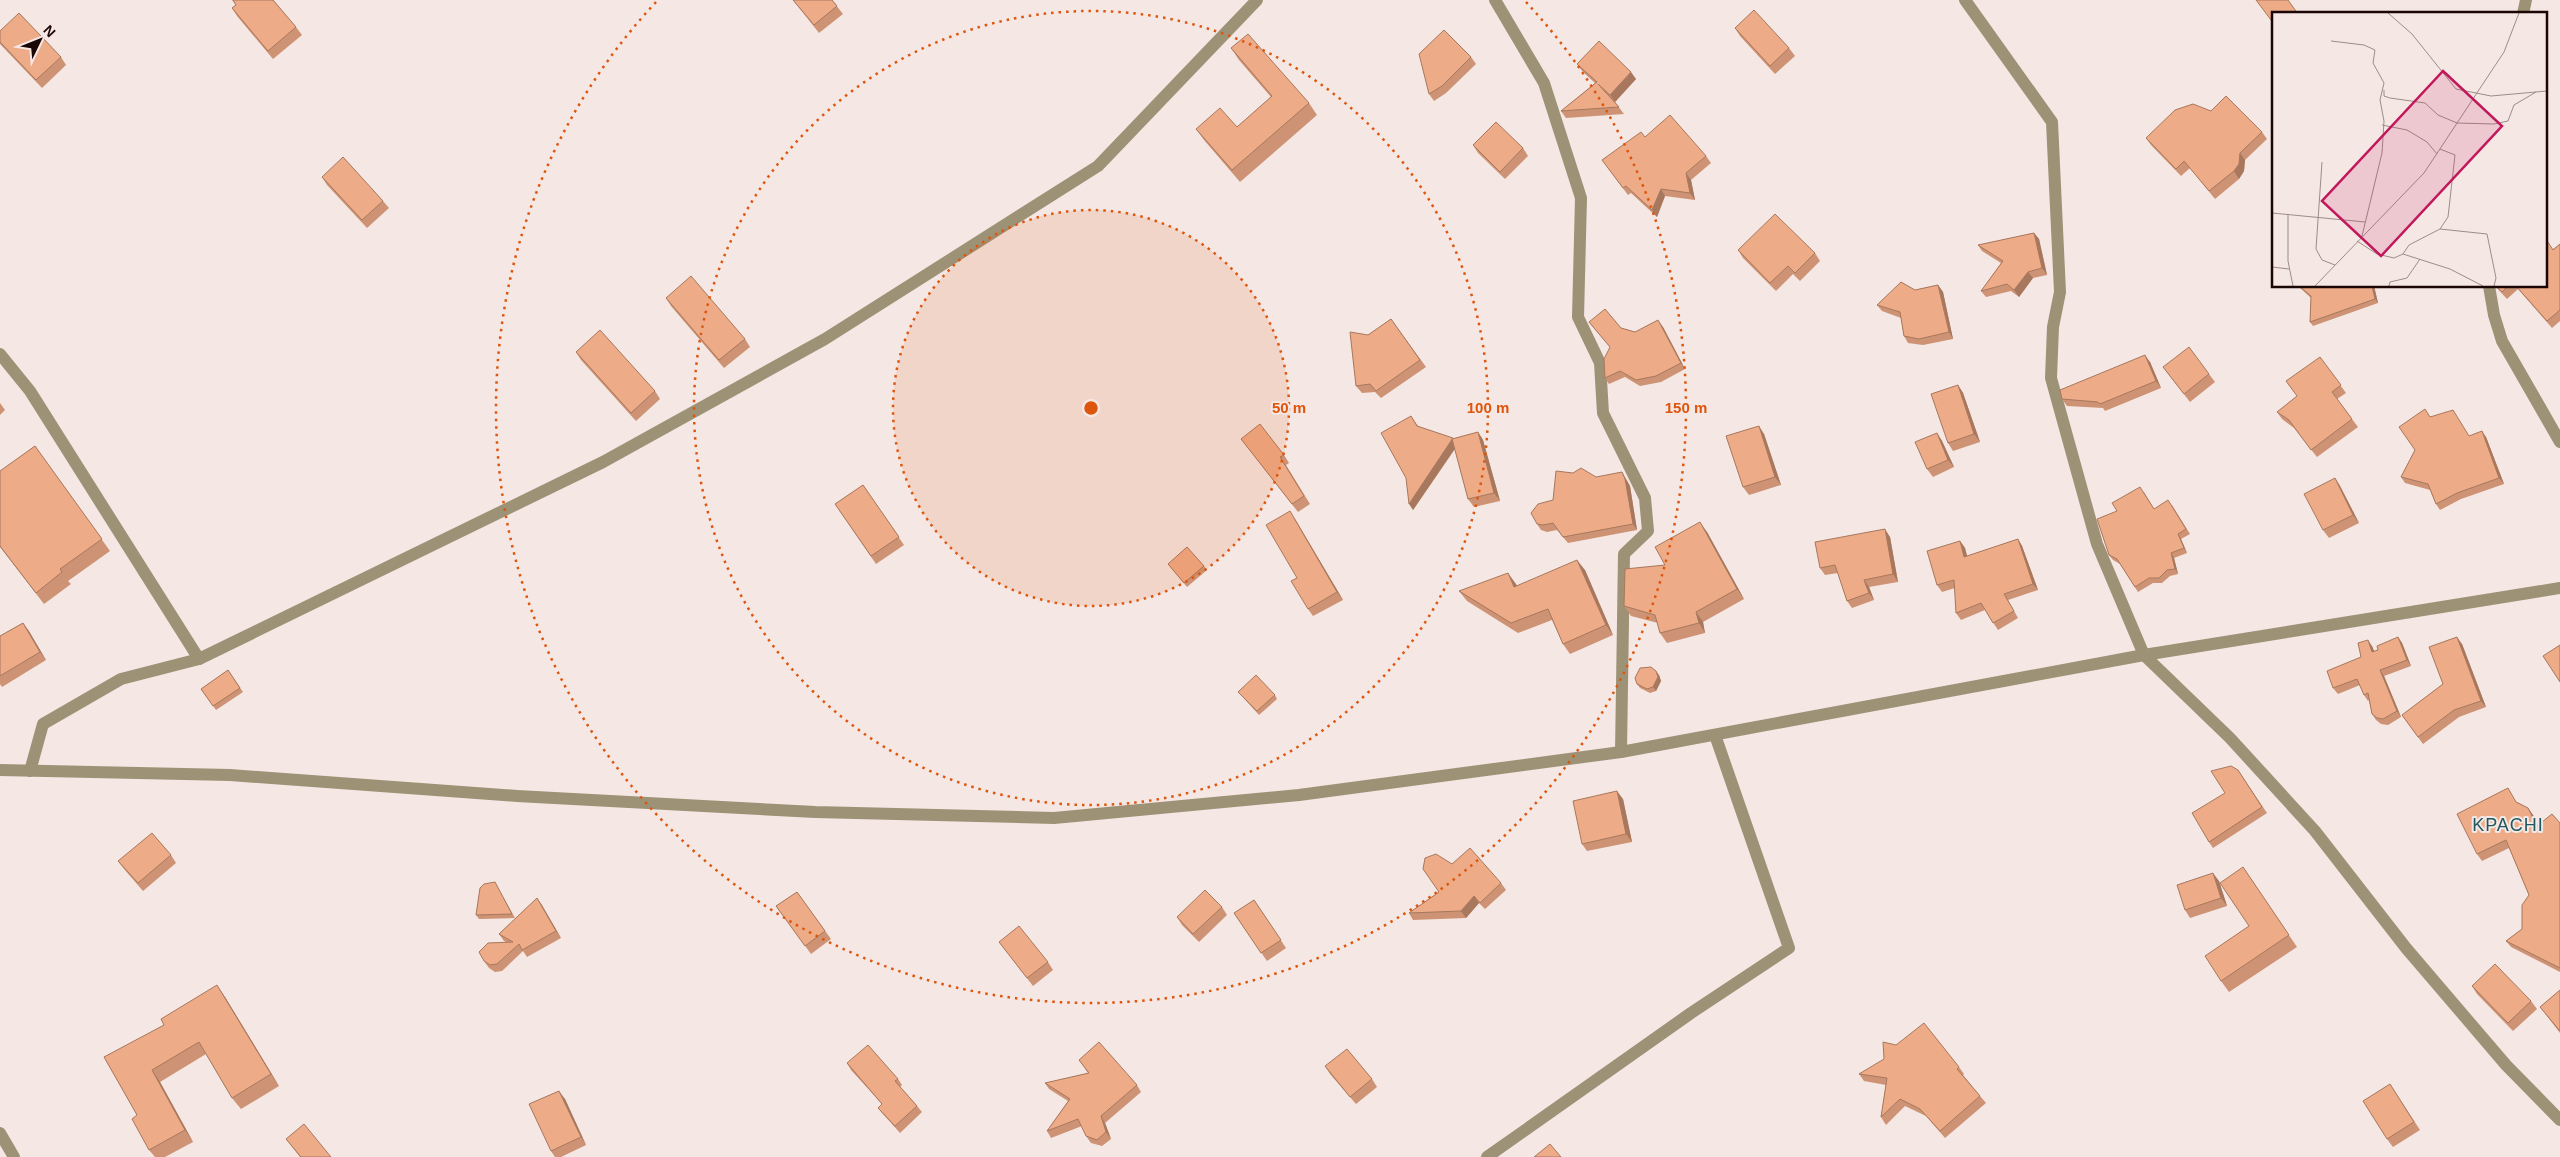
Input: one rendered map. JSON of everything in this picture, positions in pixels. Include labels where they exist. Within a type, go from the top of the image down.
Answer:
[{"type":"street","points":[[30,771],[43,724],[121,679],[199,658],[603,462],[825,339],[1098,166],[1256,0]]},
{"type":"street","points":[[1495,0],[1544,83],[1581,198],[1578,317],[1600,363],[1603,413],[1645,498],[1648,531],[1624,554],[1621,752]]},
{"type":"street","points":[[1965,0],[2052,122],[2060,284],[2053,328],[2050,378],[2097,544],[2144,655],[2230,738],[2315,831],[2412,955],[2506,1064],[2560,1120]]},
{"type":"street","points":[[2489,288],[2494,315],[2502,341],[2560,442]]},
{"type":"street","points":[[0,354],[30,391],[199,658]]},
{"type":"street","points":[[0,770],[230,775],[517,796],[815,812],[1054,818],[1299,795],[1621,752],[2144,655],[2560,588]]},
{"type":"street","points":[[1488,1157],[1691,1013],[1789,948],[1715,734]]},
{"type":"street","points":[[0,1133],[14,1157]]},
{"type":"building","points":[[233,0],[273,0],[296,27],[268,51],[232,8],[236,5]]},
{"type":"building","points":[[793,0],[832,0],[837,6],[814,25]]},
{"type":"building","points":[[2256,0],[2288,0],[2297,12],[2272,12],[2272,21]]},
{"type":"building","points":[[1754,10],[1789,48],[1770,66],[1735,28]]},
{"type":"building","points":[[19,13],[61,57],[36,80],[0,42],[0,31]]},
{"type":"building","points":[[1444,30],[1471,57],[1442,86],[1429,94],[1419,54]]},
{"type":"building","points":[[1248,34],[1309,103],[1232,170],[1196,129],[1220,108],[1237,127],[1272,96],[1231,48]]},
{"type":"building","points":[[1599,41],[1631,72],[1610,95],[1598,84],[1619,107],[1561,111],[1597,82],[1577,64]]},
{"type":"building","points":[[2226,96],[2262,132],[2240,153],[2239,164],[2234,171],[2209,191],[2184,161],[2176,169],[2146,138],[2175,110],[2193,104],[2211,111]]},
{"type":"building","points":[[1670,115],[1706,156],[1686,173],[1690,193],[1661,189],[1652,210],[1626,186],[1623,188],[1602,160],[1641,132],[1645,137]]},
{"type":"building","points":[[1496,122],[1523,148],[1500,172],[1473,145]]},
{"type":"building","points":[[343,157],[383,201],[362,220],[322,177]]},
{"type":"building","points":[[1775,214],[1815,253],[1795,273],[1788,266],[1770,283],[1738,250]]},
{"type":"building","points":[[2034,233],[2042,268],[2028,272],[2014,290],[2007,284],[1981,291],[2003,261],[1978,245]]},
{"type":"building","points":[[2548,242],[2553,250],[2560,244],[2560,310],[2547,321],[2518,288],[2548,288]]},
{"type":"building","points":[[691,276],[745,339],[719,360],[666,298]]},
{"type":"building","points":[[1901,282],[1915,290],[1938,285],[1949,332],[1919,339],[1904,336],[1900,312],[1877,305]]},
{"type":"building","points":[[2301,288],[2372,288],[2375,299],[2310,322],[2311,296]]},
{"type":"building","points":[[2498,288],[2506,288],[2502,292]]},
{"type":"building","points":[[1605,309],[1621,328],[1635,332],[1658,320],[1681,363],[1656,376],[1636,380],[1620,371],[1605,378],[1604,359],[1610,347],[1589,322]]},
{"type":"building","points":[[1391,319],[1420,360],[1376,391],[1370,384],[1356,386],[1350,332],[1368,335]]},
{"type":"building","points":[[600,330],[655,391],[631,413],[576,352]]},
{"type":"building","points":[[2189,347],[2209,374],[2184,394],[2163,367]]},
{"type":"building","points":[[2145,355],[2156,381],[2100,404],[2098,402],[2062,399],[2060,390]]},
{"type":"building","points":[[2320,357],[2341,385],[2332,392],[2352,419],[2311,450],[2289,420],[2277,412],[2297,396],[2286,381]]},
{"type":"building","points":[[1958,385],[1974,434],[1948,443],[1931,394]]},
{"type":"building","points":[[2425,409],[2430,417],[2453,410],[2469,436],[2482,431],[2499,478],[2457,493],[2436,504],[2428,484],[2401,477],[2415,450],[2399,427]]},
{"type":"building","points":[[1411,416],[1417,426],[1453,438],[1409,504],[1406,478],[1381,433]]},
{"type":"building","points":[[1260,424],[1284,455],[1280,457],[1304,496],[1292,504],[1241,439]]},
{"type":"building","points":[[1759,426],[1775,477],[1743,487],[1726,436]]},
{"type":"building","points":[[1478,432],[1494,493],[1468,499],[1452,439]]},
{"type":"building","points":[[1937,433],[1948,460],[1927,469],[1915,442]]},
{"type":"building","points":[[35,446],[102,539],[60,569],[62,572],[36,593],[0,546],[0,471]]},
{"type":"building","points":[[1581,468],[1596,477],[1622,472],[1633,524],[1563,537],[1553,523],[1537,524],[1531,513],[1538,504],[1553,500],[1556,471],[1573,473]]},
{"type":"building","points":[[2335,478],[2353,515],[2323,530],[2304,494]]},
{"type":"building","points":[[863,485],[899,537],[871,556],[835,504]]},
{"type":"building","points":[[2140,487],[2154,509],[2168,500],[2186,529],[2178,534],[2184,548],[2171,553],[2175,569],[2167,570],[2159,578],[2149,578],[2135,587],[2117,559],[2109,555],[2097,519],[2117,511],[2112,503]]},
{"type":"building","points":[[1290,511],[1337,592],[1308,609],[1291,581],[1297,578],[1266,525]]},
{"type":"building","points":[[1700,522],[1737,589],[1696,612],[1699,623],[1660,633],[1655,615],[1624,606],[1625,569],[1665,565],[1655,547]]},
{"type":"building","points":[[1885,529],[1893,574],[1864,580],[1869,593],[1847,601],[1835,565],[1820,568],[1815,542]]},
{"type":"building","points":[[2018,539],[2033,584],[2004,594],[2014,611],[1993,623],[1981,603],[1956,613],[1954,580],[1937,585],[1927,551],[1960,541],[1964,557]]},
{"type":"building","points":[[1187,547],[1204,566],[1184,583],[1168,564]]},
{"type":"building","points":[[1577,560],[1606,625],[1563,644],[1548,609],[1511,623],[1459,591],[1508,573],[1514,587]]},
{"type":"building","points":[[23,623],[40,652],[0,676],[0,636]]},
{"type":"building","points":[[2398,637],[2407,660],[2380,670],[2397,711],[2383,719],[2377,718],[2372,714],[2368,693],[2364,695],[2357,679],[2333,688],[2327,671],[2361,657],[2358,643],[2368,640],[2372,652],[2378,650],[2377,646]]},
{"type":"building","points":[[2457,637],[2481,701],[2454,710],[2418,737],[2402,715],[2443,684],[2429,647]]},
{"type":"building","points":[[2560,645],[2560,682],[2543,656]]},
{"type":"building","points":[[1651,667],[1656,671],[1658,677],[1653,687],[1647,689],[1637,684],[1635,678],[1640,668]]},
{"type":"building","points":[[228,670],[240,688],[213,706],[201,689]]},
{"type":"building","points":[[1256,675],[1275,695],[1257,711],[1238,692]]},
{"type":"building","points":[[2231,766],[2238,770],[2262,807],[2209,842],[2192,813],[2225,793],[2211,771]]},
{"type":"building","points":[[2508,788],[2516,802],[2528,808],[2537,826],[2552,814],[2560,823],[2560,968],[2506,941],[2522,929],[2522,905],[2529,895],[2506,840],[2477,854],[2457,814]]},
{"type":"building","points":[[1617,791],[1626,834],[1582,844],[1573,801]]},
{"type":"building","points":[[152,833],[171,855],[138,883],[118,861]]},
{"type":"building","points":[[1470,848],[1501,883],[1480,903],[1474,896],[1461,911],[1409,913],[1439,892],[1423,869],[1425,858],[1436,854],[1452,864]]},
{"type":"building","points":[[2243,867],[2289,935],[2221,981],[2205,956],[2249,926],[2220,883]]},
{"type":"building","points":[[2213,873],[2221,898],[2185,910],[2177,885]]},
{"type":"building","points":[[495,882],[512,914],[476,915],[480,888],[484,884]]},
{"type":"building","points":[[1205,890],[1222,907],[1193,934],[1177,917]]},
{"type":"building","points":[[797,892],[825,931],[805,946],[776,906]]},
{"type":"building","points":[[537,898],[556,931],[522,950],[519,944],[497,964],[490,965],[484,961],[479,952],[488,943],[513,942],[499,934]]},
{"type":"building","points":[[1254,900],[1281,940],[1261,953],[1234,913]]},
{"type":"building","points":[[1019,926],[1048,962],[1027,978],[999,942]]},
{"type":"building","points":[[2495,964],[2531,1001],[2508,1023],[2472,986]]},
{"type":"building","points":[[217,985],[271,1074],[232,1098],[199,1042],[152,1070],[185,1130],[149,1150],[132,1119],[137,1115],[104,1057],[164,1025],[161,1019]]},
{"type":"building","points":[[2560,990],[2560,1031],[2540,1007]]},
{"type":"building","points":[[1924,1023],[1959,1067],[1957,1069],[1980,1096],[1940,1131],[1920,1109],[1900,1099],[1881,1117],[1887,1078],[1859,1074],[1884,1059],[1883,1042],[1896,1045]]},
{"type":"building","points":[[1099,1042],[1137,1085],[1101,1116],[1106,1132],[1097,1140],[1086,1136],[1078,1119],[1047,1131],[1070,1099],[1045,1083],[1089,1073],[1079,1060]]},
{"type":"building","points":[[868,1045],[898,1079],[895,1081],[917,1106],[895,1126],[878,1108],[882,1104],[847,1063]]},
{"type":"building","points":[[1347,1049],[1372,1079],[1350,1097],[1325,1066]]},
{"type":"building","points":[[2390,1084],[2414,1122],[2387,1139],[2363,1101]]},
{"type":"building","points":[[559,1091],[581,1137],[551,1151],[529,1104]]},
{"type":"building","points":[[304,1124],[331,1157],[301,1157],[286,1139]]},
{"type":"building","points":[[1550,1144],[1561,1157],[1534,1157]]},
{"type":"district","name":"KPACHI","points":[[2508,825]]}]
